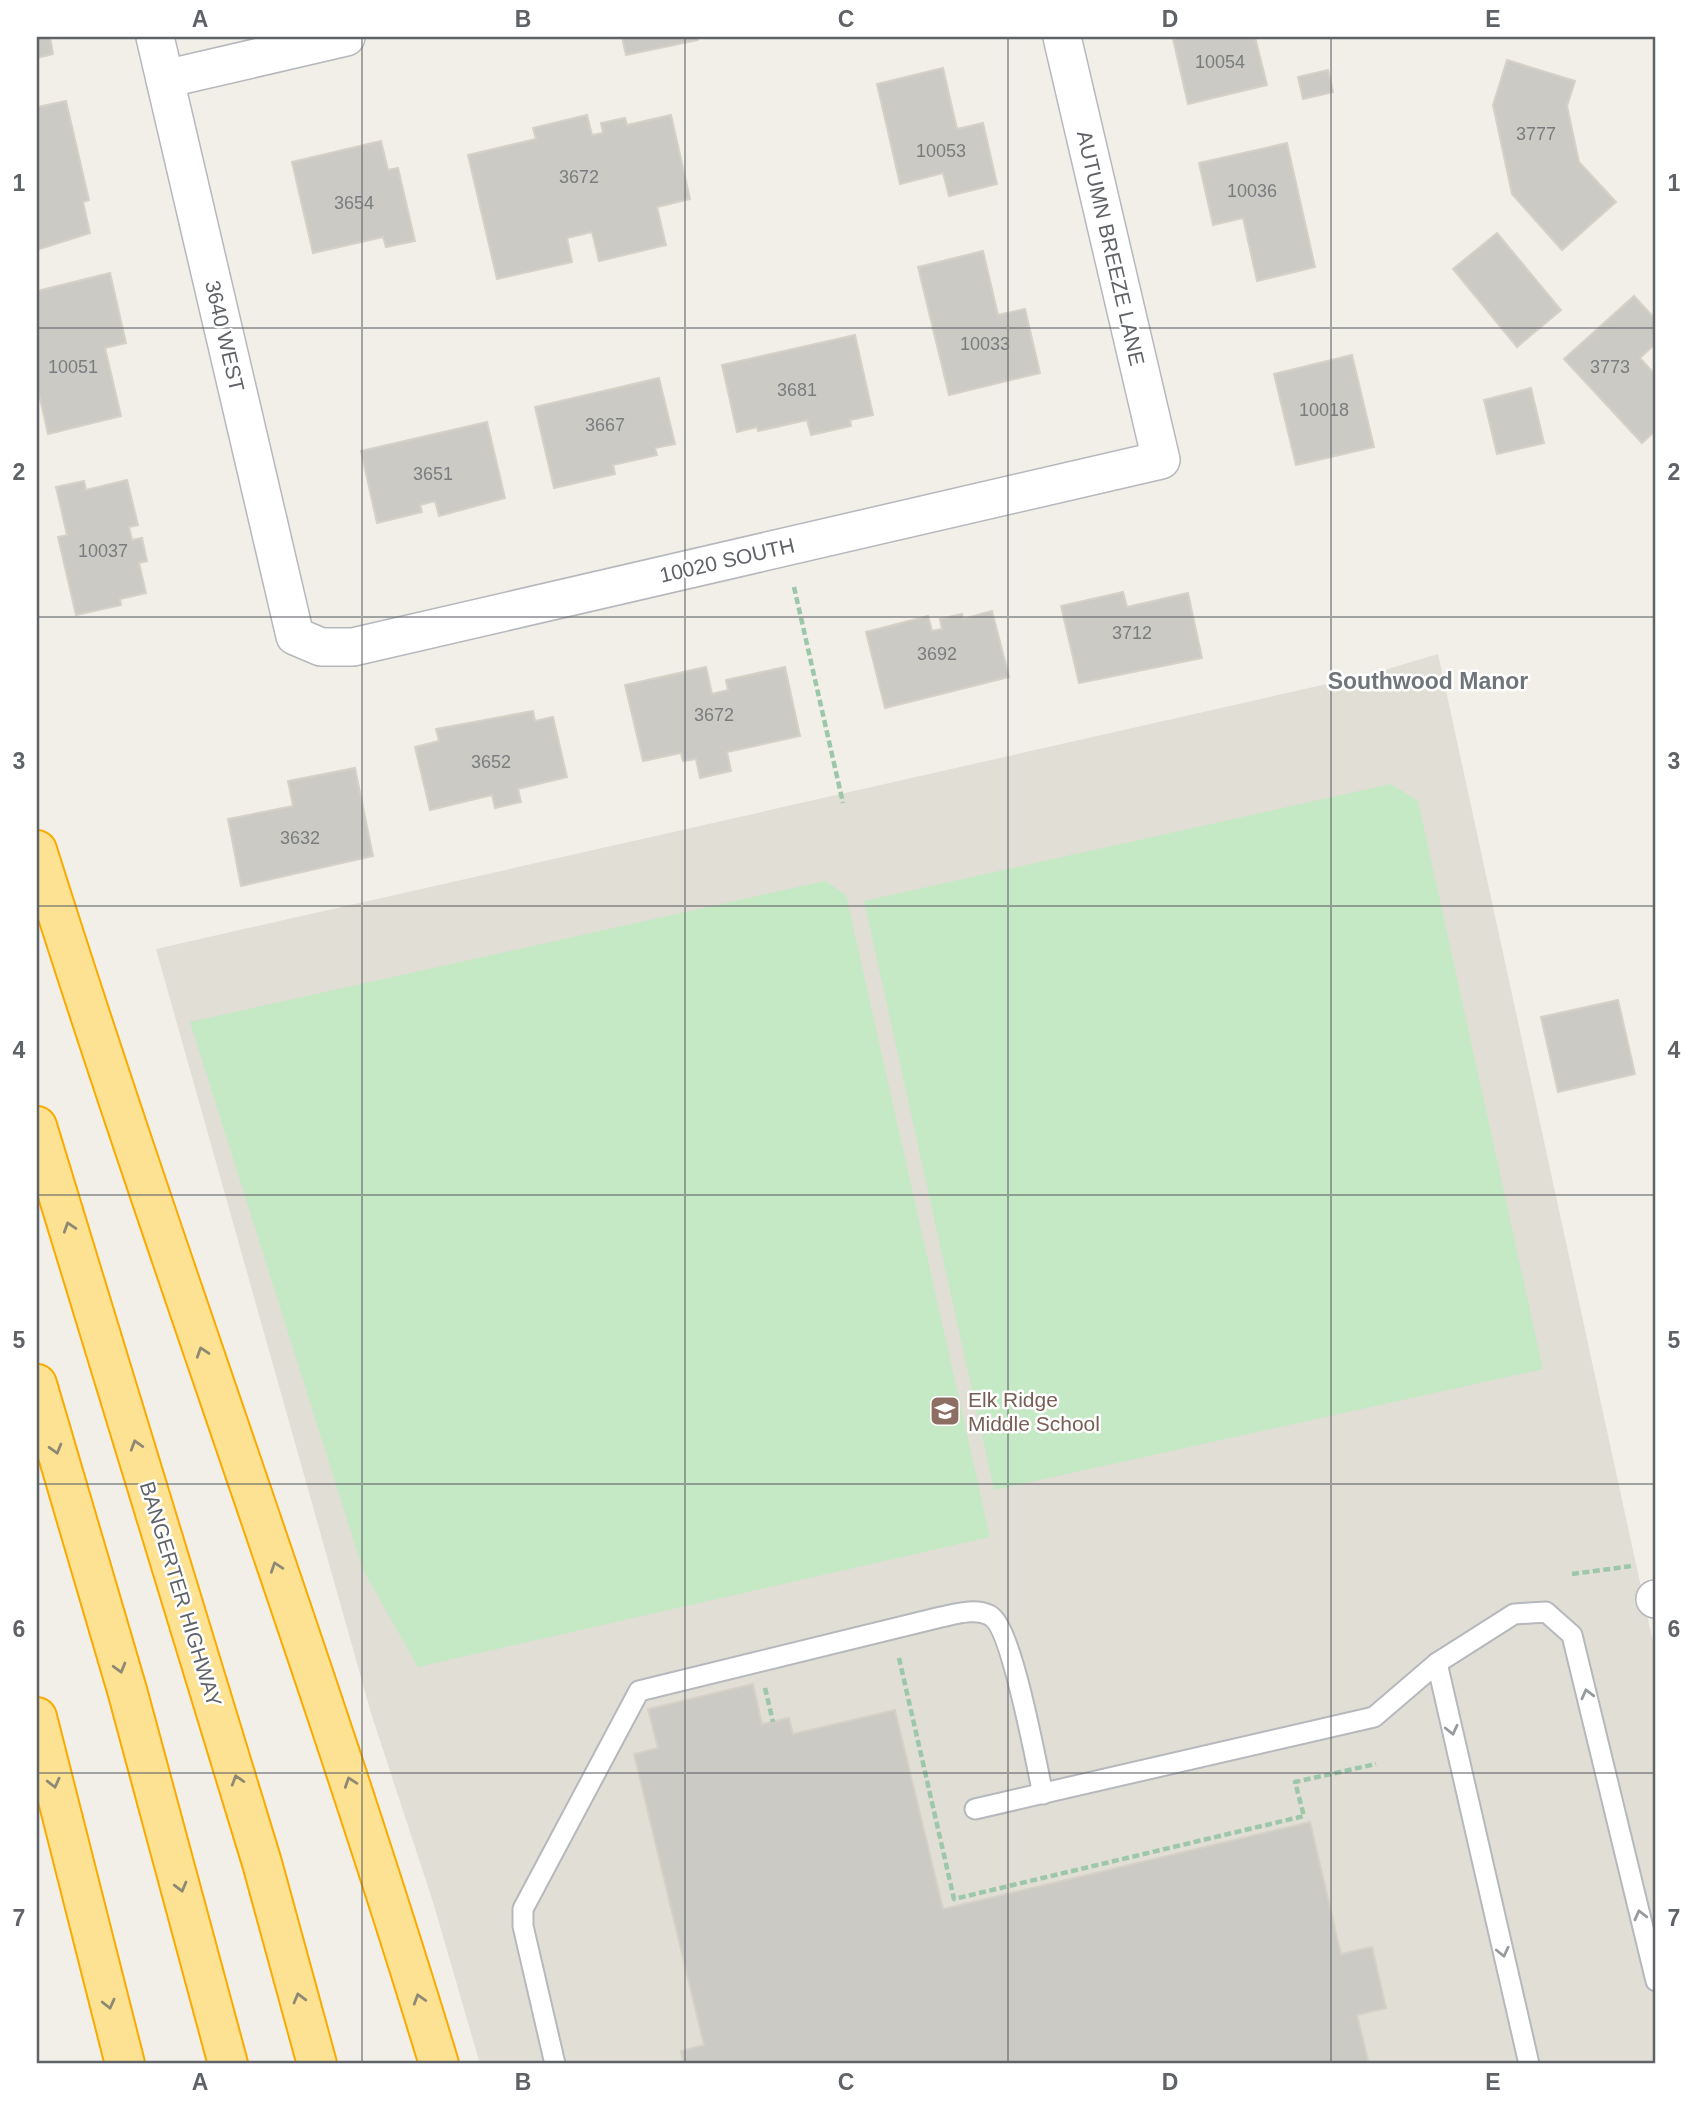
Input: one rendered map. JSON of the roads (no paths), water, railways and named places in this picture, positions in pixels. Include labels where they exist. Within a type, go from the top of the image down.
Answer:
[{"type":"highway","points":[[37,850],[237,1457],[381,1874],[439,2064]]},
{"type":"highway","name":"BANGERTER HIGHWAY","points":[[37,1126],[254,1837],[317,2064]]},
{"type":"highway","points":[[37,1384],[127,1690],[229,2064]]},
{"type":"highway","points":[[37,1717],[125,2064]]},
{"type":"street","name":"3640 WEST","points":[[155,37],[295,636]]},
{"type":"street","points":[[164,79],[346,37]]},
{"type":"street","name":"AUTUMN BREEZE LANE","points":[[1062,37],[1161,460]]},
{"type":"street","name":"10020 SOUTH","points":[[295,636],[321,647],[353,647],[1161,460]]},
{"type":"lane","points":[[555,2064],[523,1926],[523,1909],[639,1691],[941,1617],[970,1612],[990,1615],[1001,1626],[1010,1651],[1043,1794]]},
{"type":"lane","points":[[975,1809],[1374,1717],[1437,1663],[1514,1614],[1546,1612],[1572,1635],[1656,1981]]},
{"type":"lane","points":[[1437,1663],[1529,2064]]},
{"type":"place","name":"Elk Ridge Middle School","points":[[945,1411]]},
{"type":"district","name":"Southwood Manor","points":[[1428,681]]}]
